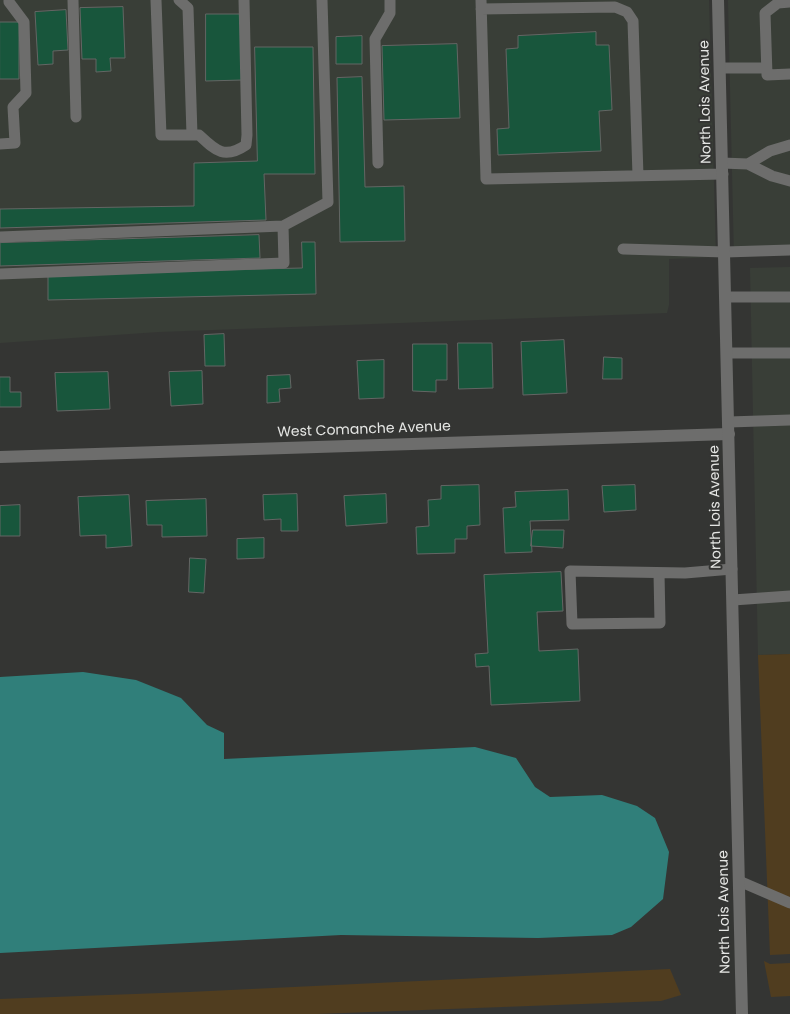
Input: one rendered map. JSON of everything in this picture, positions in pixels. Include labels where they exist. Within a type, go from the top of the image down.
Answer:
[{"type":"street","name":"North Lois Avenue","points":[[718,0],[742,1014]]},
{"type":"street","name":"West Comanche Avenue","points":[[0,457],[729,428]]},
{"type":"lane","points":[[73,0],[76,117]]},
{"type":"lane","points":[[156,0],[161,135],[199,135],[214,149],[225,153],[237,151],[246,146],[244,0]]},
{"type":"lane","points":[[179,0],[188,8],[192,135]]},
{"type":"lane","points":[[0,236],[283,226],[328,202],[322,0]]},
{"type":"lane","points":[[378,163],[375,40],[390,13],[390,0]]},
{"type":"lane","points":[[0,144],[15,144],[13,107],[26,93],[24,22],[6,2]]},
{"type":"lane","points":[[790,2],[778,3],[765,13],[767,75],[790,74]]},
{"type":"lane","points":[[638,176],[633,21],[627,12],[615,7],[481,5],[486,179],[638,176],[723,168],[748,164],[770,151],[790,145]]},
{"type":"lane","points":[[720,68],[766,68]]},
{"type":"lane","points":[[748,164],[772,176],[790,180]]},
{"type":"lane","points":[[0,274],[284,263],[283,226]]},
{"type":"lane","points":[[622,249],[725,252],[790,250]]},
{"type":"lane","points":[[726,297],[790,297]]},
{"type":"lane","points":[[727,353],[790,353]]},
{"type":"lane","points":[[729,428],[790,420]]},
{"type":"lane","points":[[658,573],[660,623],[572,624],[570,571],[684,573],[732,570]]},
{"type":"lane","points":[[733,600],[790,596]]},
{"type":"lane","points":[[739,881],[790,903]]},
{"type":"shaded area","points":[[0,0],[709,0],[716,257],[669,259],[669,305],[667,313],[158,332],[0,343]]},
{"type":"shaded area","points":[[728,0],[790,0],[790,255],[734,257]]},
{"type":"shaded area","points":[[790,267],[790,654],[758,655],[750,268]]},
{"type":"shaded area","points":[[790,654],[790,954],[770,955],[758,655]]},
{"type":"shaded area","points":[[764,961],[770,964],[790,963],[790,996],[771,997]]},
{"type":"shaded area","points":[[670,969],[681,995],[661,1001],[317,1014],[0,1014],[0,999]]},
{"type":"water","points":[[83,672],[136,680],[181,698],[207,725],[224,733],[224,759],[475,747],[516,758],[535,787],[550,797],[602,795],[637,806],[655,818],[669,852],[663,899],[631,927],[612,935],[538,938],[341,935],[0,953],[0,677]]},
{"type":"building","points":[[123,7],[125,58],[110,58],[111,71],[96,72],[96,59],[82,59],[80,8]]},
{"type":"building","points":[[66,10],[68,50],[53,51],[53,64],[38,65],[35,12]]},
{"type":"building","points":[[206,14],[243,14],[243,80],[206,81]]},
{"type":"building","points":[[0,22],[19,22],[19,79],[0,79]]},
{"type":"building","points":[[596,32],[596,45],[609,45],[612,110],[599,111],[601,151],[498,155],[497,129],[509,128],[506,49],[518,48],[518,36]]},
{"type":"building","points":[[362,36],[362,64],[336,64],[336,37]]},
{"type":"building","points":[[457,44],[460,118],[384,120],[382,46]]},
{"type":"building","points":[[255,47],[313,47],[315,174],[264,174],[266,220],[0,228],[0,209],[194,206],[194,163],[257,161]]},
{"type":"building","points":[[362,77],[365,187],[404,186],[405,241],[340,242],[337,78]]},
{"type":"building","points":[[259,235],[260,258],[0,266],[0,243]]},
{"type":"building","points":[[302,242],[315,242],[316,294],[48,300],[48,274],[302,268]]},
{"type":"building","points":[[224,334],[225,366],[205,366],[204,335]]},
{"type":"building","points":[[564,340],[567,393],[523,395],[521,342]]},
{"type":"building","points":[[458,343],[492,343],[493,388],[459,389]]},
{"type":"building","points":[[413,344],[447,344],[447,380],[436,380],[436,392],[413,391]]},
{"type":"building","points":[[604,357],[622,358],[622,379],[603,379]]},
{"type":"building","points":[[384,360],[384,398],[359,399],[357,361]]},
{"type":"building","points":[[202,371],[203,404],[171,406],[169,372]]},
{"type":"building","points":[[108,372],[110,409],[57,411],[55,373]]},
{"type":"building","points":[[290,375],[291,388],[279,389],[280,402],[267,403],[267,376]]},
{"type":"building","points":[[0,377],[10,377],[10,392],[21,392],[21,407],[0,407]]},
{"type":"building","points":[[479,485],[480,525],[467,526],[467,539],[455,539],[455,553],[417,554],[416,527],[429,526],[428,500],[441,499],[441,486]]},
{"type":"building","points":[[635,485],[636,510],[604,512],[602,486]]},
{"type":"building","points":[[568,490],[569,520],[530,521],[532,552],[505,553],[503,508],[516,507],[515,492]]},
{"type":"building","points":[[297,494],[298,531],[281,531],[281,519],[264,520],[263,495]]},
{"type":"building","points":[[386,494],[387,523],[346,526],[344,496]]},
{"type":"building","points":[[129,495],[132,546],[106,548],[106,535],[80,536],[78,497]]},
{"type":"building","points":[[206,499],[207,536],[162,537],[162,525],[147,525],[146,501]]},
{"type":"building","points":[[20,505],[20,536],[0,536],[0,506]]},
{"type":"building","points":[[533,530],[564,530],[563,548],[531,546]]},
{"type":"building","points":[[264,538],[264,558],[237,559],[237,539]]},
{"type":"building","points":[[190,558],[206,559],[204,593],[189,592]]},
{"type":"building","points":[[561,572],[563,611],[537,612],[539,651],[578,649],[580,701],[491,705],[489,666],[476,667],[475,654],[488,653],[484,575]]}]
